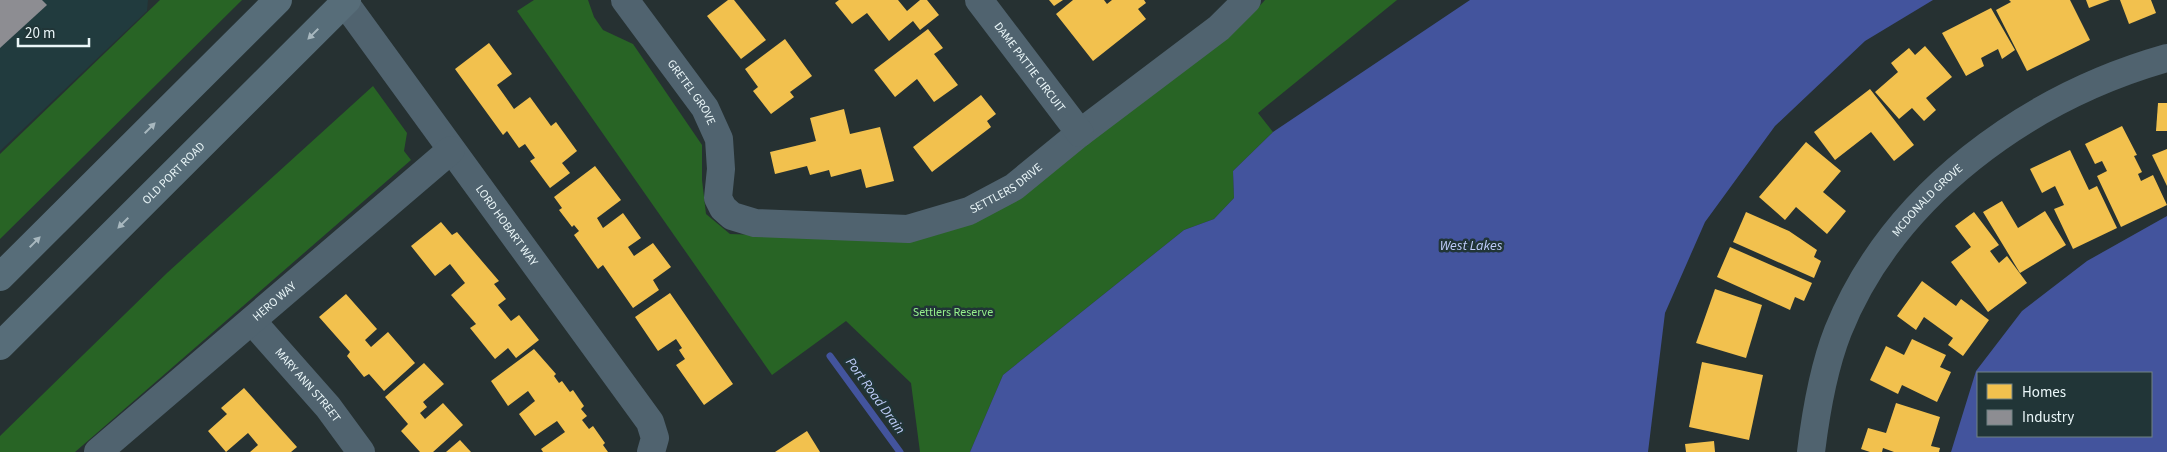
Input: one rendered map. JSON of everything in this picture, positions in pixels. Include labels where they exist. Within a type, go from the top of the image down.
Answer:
[{"type":"main road","points":[[0,277],[278,0]]},
{"type":"main road","name":"OLD PORT ROAD","points":[[0,346],[346,1]]},
{"type":"street","name":"GRETEL GROVE","points":[[625,0],[705,108],[720,139],[721,170],[718,198]]},
{"type":"street","name":"DAME PATTIE CIRCUIT","points":[[978,0],[1080,132]]},
{"type":"street","name":"SETTLERS DRIVE","points":[[718,198],[723,208],[732,216],[755,223],[908,229],[968,211],[1014,187],[1080,132],[1219,28],[1247,0]]},
{"type":"street","name":"LORD HOBART WAY","points":[[346,1],[451,150],[650,422],[655,438],[651,452]]},
{"type":"street","name":"MCDONALD GROVE","points":[[1811,452],[1818,401],[1838,331],[1868,271],[1907,220],[1950,176],[2000,136],[2065,97],[2134,67],[2167,58]]},
{"type":"street","name":"HERO WAY","points":[[98,452],[451,150]]},
{"type":"street","name":"MARY ANN STREET","points":[[252,322],[328,407],[361,452]]},
{"type":"shaded area","points":[[0,0],[148,0],[147,11],[0,151]]},
{"type":"green space","points":[[160,0],[242,0],[0,239],[0,154]]},
{"type":"green space","name":"Settlers Reserve","points":[[534,0],[588,0],[594,17],[603,30],[633,44],[702,145],[702,180],[706,214],[730,234],[895,240],[939,234],[1254,12],[1265,0],[1397,0],[1258,113],[1273,132],[1233,171],[1234,198],[1214,219],[1184,230],[1003,375],[970,452],[920,452],[911,383],[846,321],[772,375],[517,11]]},
{"type":"green space","points":[[373,86],[407,133],[404,151],[411,160],[75,452],[0,452],[0,436],[167,273]]},
{"type":"water","name":"West Lakes","points":[[1470,0],[1933,0],[1865,41],[1775,126],[1705,222],[1665,313],[1648,452],[970,452],[1003,375],[1184,230],[1214,219],[1234,198],[1233,171],[1273,132]]},
{"type":"water","points":[[2167,216],[2167,452],[1951,452],[1976,371],[2022,311],[2087,261]]},
{"type":"building: Homes","points":[[728,0],[734,0],[766,40],[741,59],[707,16]]},
{"type":"building: Homes","points":[[839,0],[898,0],[907,11],[920,0],[927,0],[939,15],[920,30],[913,21],[889,41],[867,13],[852,24],[835,3]]},
{"type":"building: Homes","points":[[1049,0],[1063,0],[1054,6]]},
{"type":"building: Homes","points":[[1073,0],[1104,0],[1107,4],[1112,0],[1144,0],[1146,3],[1138,9],[1146,19],[1093,61],[1056,14]]},
{"type":"building: Homes","points":[[2009,0],[2070,0],[2090,40],[2027,71],[1996,10],[2011,2]]},
{"type":"building: Homes","points":[[2086,0],[2110,0],[2089,8]]},
{"type":"building: Homes","points":[[2120,0],[2151,0],[2156,13],[2129,24]]},
{"type":"building: Homes","points":[[1991,8],[2015,50],[2002,59],[1998,49],[1981,58],[1984,66],[1966,76],[1942,33]]},
{"type":"building: Homes","points":[[928,29],[943,48],[934,54],[958,85],[934,102],[917,79],[895,97],[874,70]]},
{"type":"building: Homes","points":[[785,39],[812,76],[790,92],[794,97],[771,114],[753,91],[758,87],[745,69]]},
{"type":"building: Homes","points":[[489,43],[512,74],[497,85],[514,109],[530,97],[551,126],[556,122],[577,151],[562,163],[570,173],[550,188],[530,161],[535,158],[525,144],[519,148],[507,131],[503,135],[455,69]]},
{"type":"building: Homes","points":[[1925,46],[1952,77],[1926,98],[1936,110],[1924,121],[1912,108],[1899,119],[1875,92],[1898,72],[1891,63],[1909,48],[1915,55]]},
{"type":"building: Homes","points":[[1870,89],[1914,145],[1894,161],[1871,132],[1835,160],[1814,132]]},
{"type":"building: Homes","points":[[981,95],[996,114],[987,121],[991,127],[932,172],[913,147]]},
{"type":"building: Homes","points":[[2158,103],[2167,103],[2167,131],[2156,131]]},
{"type":"building: Homes","points":[[844,109],[850,134],[880,127],[894,181],[866,188],[861,169],[831,177],[829,170],[810,175],[807,166],[775,174],[770,152],[816,141],[810,118]]},
{"type":"building: Homes","points":[[2122,126],[2137,155],[2134,156],[2142,172],[2138,174],[2141,181],[2153,175],[2167,205],[2121,227],[2097,176],[2107,171],[2102,161],[2095,164],[2085,144]]},
{"type":"building: Homes","points":[[1806,142],[1841,171],[1823,192],[1846,211],[1827,234],[1796,207],[1785,220],[1759,197]]},
{"type":"building: Homes","points":[[2167,149],[2167,186],[2152,155]]},
{"type":"building: Homes","points":[[2070,150],[2089,190],[2097,186],[2117,228],[2073,249],[2054,209],[2064,205],[2055,186],[2042,193],[2030,169]]},
{"type":"building: Homes","points":[[595,166],[621,200],[597,218],[603,228],[623,213],[641,238],[628,247],[634,256],[653,243],[671,267],[653,280],[659,290],[633,308],[603,265],[598,269],[574,235],[579,231],[574,225],[572,227],[559,210],[562,208],[554,197]]},
{"type":"building: Homes","points":[[2002,201],[2018,228],[2045,211],[2066,245],[2020,273],[1983,212]]},
{"type":"building: Homes","points":[[1746,212],[1789,231],[1817,250],[1814,257],[1821,261],[1814,278],[1733,242]]},
{"type":"building: Homes","points":[[1974,212],[1999,245],[1990,251],[1999,263],[2007,256],[2027,283],[1988,312],[1951,262],[1971,247],[1955,226]]},
{"type":"building: Homes","points":[[441,222],[452,235],[457,232],[499,281],[494,284],[506,299],[498,305],[511,321],[519,315],[539,340],[516,358],[508,348],[495,359],[470,328],[476,324],[451,295],[465,283],[450,264],[435,276],[411,246]]},
{"type":"building: Homes","points":[[1730,247],[1812,283],[1804,301],[1795,297],[1790,310],[1717,277]]},
{"type":"building: Homes","points":[[1922,281],[1956,306],[1961,299],[1989,320],[1963,356],[1948,345],[1953,338],[1924,317],[1916,330],[1897,316]]},
{"type":"building: Homes","points":[[1715,289],[1762,305],[1746,358],[1696,343]]},
{"type":"building: Homes","points":[[670,293],[733,384],[704,405],[676,365],[685,359],[679,350],[682,348],[676,339],[658,351],[635,317]]},
{"type":"building: Homes","points":[[346,294],[377,329],[365,340],[371,347],[388,332],[415,363],[384,391],[369,374],[364,377],[347,356],[350,352],[319,317]]},
{"type":"building: Homes","points":[[1912,339],[1946,355],[1940,367],[1951,372],[1937,402],[1902,385],[1898,394],[1870,380],[1886,346],[1904,355]]},
{"type":"building: Homes","points":[[534,349],[556,374],[554,376],[559,383],[562,381],[570,392],[573,390],[584,406],[581,409],[587,416],[582,420],[589,429],[593,426],[605,443],[603,445],[608,452],[543,452],[541,449],[565,432],[557,421],[535,436],[519,414],[535,401],[528,391],[508,406],[491,381]]},
{"type":"building: Homes","points":[[1702,362],[1763,375],[1749,440],[1689,427]]},
{"type":"building: Homes","points":[[424,363],[444,384],[423,402],[427,407],[420,413],[425,419],[443,403],[463,425],[433,452],[420,452],[401,431],[408,424],[385,397]]},
{"type":"building: Homes","points":[[244,388],[297,447],[291,452],[250,452],[258,445],[248,433],[226,452],[208,431],[227,414],[221,408]]},
{"type":"building: Homes","points":[[1896,403],[1940,417],[1931,446],[1940,448],[1939,452],[1894,452],[1883,448],[1882,452],[1870,452],[1861,449],[1868,428],[1886,433]]},
{"type":"building: Homes","points":[[807,431],[820,452],[775,452],[790,442]]},
{"type":"building: Homes","points":[[460,440],[471,452],[446,452]]},
{"type":"building: Homes","points":[[1714,441],[1715,452],[1686,452],[1685,444]]},
{"type":"building: Industry","points":[[0,0],[42,0],[47,5],[0,48]]},
{"type":"waterway","name":"Port Road Drain","points":[[830,356],[900,452]]}]
